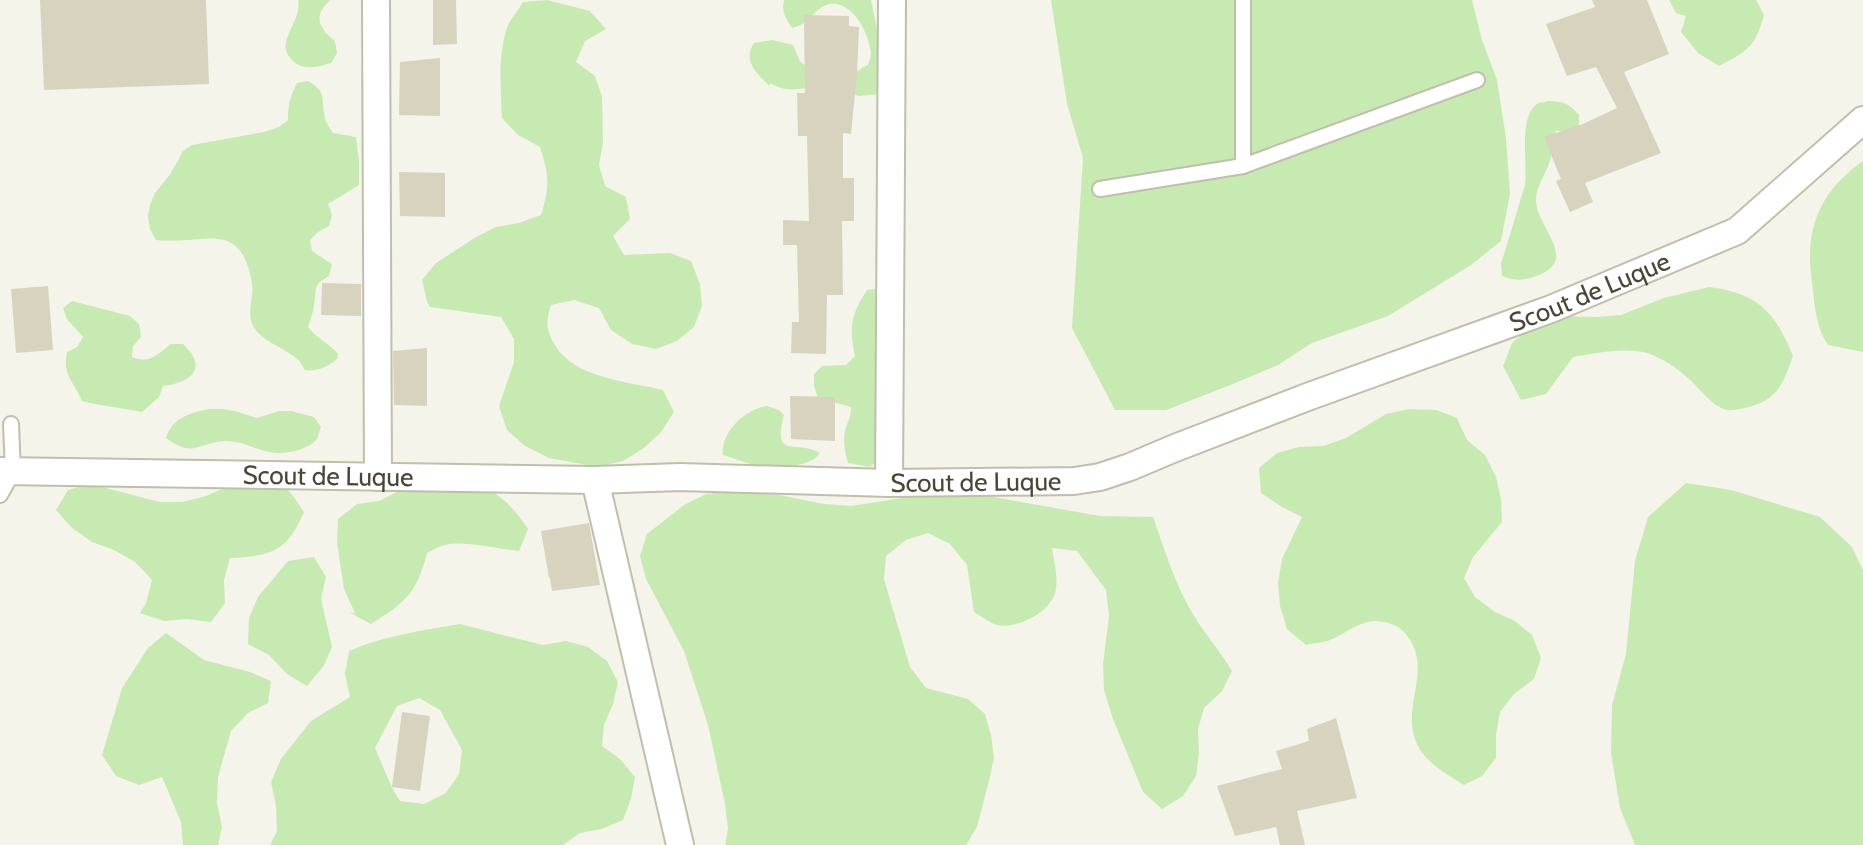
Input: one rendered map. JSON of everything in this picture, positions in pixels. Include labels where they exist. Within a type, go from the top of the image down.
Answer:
[{"type":"street","points":[[376,0],[378,477]]},
{"type":"street","points":[[889,483],[892,0]]},
{"type":"street","name":"Scout de Luque","points":[[6,472],[595,480],[680,477],[889,483],[1074,481],[1100,477],[1310,396],[1551,309],[1737,231],[1863,120]]},
{"type":"street","points":[[595,480],[680,845]]},
{"type":"lane","points":[[1243,0],[1243,166]]},
{"type":"lane","points":[[1100,189],[1243,166],[1477,80]]},
{"type":"lane","points":[[0,495],[6,472],[11,424]]},
{"type":"green space","points":[[298,0],[330,0],[321,11],[320,21],[335,41],[337,53],[331,63],[306,67],[297,64],[287,54],[287,39],[296,17]]},
{"type":"green space","points":[[547,0],[590,11],[606,29],[585,41],[576,62],[595,76],[602,97],[603,143],[599,165],[605,186],[626,197],[630,219],[613,236],[624,255],[670,253],[691,261],[700,284],[702,306],[694,327],[677,341],[656,349],[632,344],[611,330],[599,308],[574,300],[551,305],[548,329],[555,345],[566,358],[595,374],[663,390],[674,412],[661,432],[644,448],[623,461],[598,467],[549,458],[525,446],[507,430],[499,406],[514,362],[514,339],[501,317],[430,307],[422,280],[436,263],[476,237],[496,227],[541,215],[547,189],[543,157],[540,147],[518,135],[502,118],[501,70],[505,34],[512,18],[523,2]]},
{"type":"green space","points":[[784,0],[871,0],[883,58],[880,94],[858,96],[848,90],[854,75],[868,65],[871,53],[863,28],[852,13],[838,4],[829,4],[792,28],[784,11]]},
{"type":"green space","points":[[1051,0],[1472,0],[1497,80],[1506,138],[1510,194],[1501,241],[1471,265],[1388,316],[1312,343],[1278,365],[1166,410],[1115,410],[1072,328],[1083,158],[1067,104]]},
{"type":"green space","points":[[1669,0],[1756,0],[1764,15],[1749,47],[1719,66],[1698,53],[1681,32],[1686,16],[1676,13]]},
{"type":"green space","points":[[772,40],[793,45],[800,61],[809,69],[812,87],[790,90],[770,83],[770,86],[756,72],[750,61],[754,43]]},
{"type":"green space","points":[[308,81],[322,94],[324,114],[333,133],[356,137],[359,161],[359,185],[328,204],[332,215],[329,226],[310,240],[312,251],[332,264],[329,276],[316,288],[308,327],[338,354],[337,359],[318,370],[305,370],[292,355],[265,339],[254,328],[250,316],[252,284],[247,263],[239,249],[218,239],[156,240],[148,216],[155,193],[183,151],[192,145],[279,127],[288,120],[290,101],[297,83]]},
{"type":"green space","points":[[1549,101],[1566,104],[1579,115],[1579,126],[1568,133],[1556,130],[1551,156],[1536,195],[1538,211],[1553,242],[1556,260],[1539,275],[1511,279],[1502,276],[1501,264],[1525,185],[1528,119],[1537,104]]},
{"type":"green space","points":[[1863,161],[1863,352],[1828,345],[1824,339],[1816,312],[1810,260],[1813,230],[1823,203],[1840,181]]},
{"type":"green space","points":[[1709,287],[1740,294],[1763,307],[1779,328],[1793,356],[1779,387],[1761,403],[1736,410],[1722,408],[1674,367],[1653,355],[1638,351],[1610,351],[1573,357],[1546,394],[1521,400],[1503,366],[1512,343],[1531,327],[1553,316],[1621,315],[1664,298]]},
{"type":"green space","points":[[879,288],[879,459],[870,467],[848,463],[844,436],[851,407],[818,398],[814,374],[822,366],[846,365],[855,356],[852,329],[855,314],[867,290]]},
{"type":"green space","points":[[72,301],[130,316],[139,324],[141,337],[133,346],[132,357],[149,359],[171,344],[183,344],[195,360],[193,373],[182,382],[163,386],[159,397],[142,412],[82,401],[66,367],[67,352],[77,347],[83,337],[67,319],[63,308]]},
{"type":"green space","points":[[767,406],[784,415],[781,438],[784,444],[820,453],[811,461],[773,467],[723,455],[726,438],[736,423],[750,412]]},
{"type":"green space","points":[[210,409],[235,411],[257,418],[279,411],[291,411],[314,417],[321,427],[313,443],[281,453],[226,441],[190,448],[166,438],[177,421],[189,414]]},
{"type":"green space","points":[[1409,409],[1436,410],[1457,418],[1467,440],[1485,455],[1496,477],[1502,522],[1473,557],[1464,578],[1475,597],[1532,635],[1541,658],[1534,679],[1514,694],[1500,712],[1496,758],[1482,776],[1464,785],[1429,760],[1415,739],[1412,712],[1417,658],[1413,645],[1401,629],[1388,623],[1370,622],[1330,640],[1306,645],[1287,629],[1280,606],[1278,583],[1282,559],[1302,517],[1261,493],[1259,468],[1277,453],[1299,447],[1323,446],[1346,438],[1386,414]]},
{"type":"green space","points":[[250,477],[283,486],[304,512],[291,536],[276,549],[256,556],[230,558],[224,580],[225,603],[211,622],[187,619],[164,621],[140,613],[152,580],[135,562],[92,542],[72,528],[56,510],[68,490],[90,484],[160,502],[183,502],[206,496]]},
{"type":"green space","points":[[476,483],[505,502],[528,529],[519,551],[481,545],[440,546],[427,553],[414,588],[393,610],[371,624],[349,612],[355,613],[344,589],[337,543],[338,519],[357,504],[379,501],[399,491]]},
{"type":"green space","points":[[1686,483],[1731,490],[1820,517],[1852,547],[1863,570],[1863,845],[1635,845],[1620,808],[1611,753],[1612,705],[1626,654],[1635,561],[1648,517]]},
{"type":"green space","points":[[730,491],[851,506],[921,495],[982,495],[1100,516],[1153,517],[1184,598],[1232,671],[1222,691],[1204,708],[1198,729],[1196,776],[1183,796],[1162,809],[1143,792],[1104,690],[1103,664],[1109,616],[1106,590],[1077,551],[1052,548],[1056,588],[1052,600],[1031,618],[1005,626],[988,621],[974,612],[967,565],[950,544],[928,533],[906,540],[886,556],[884,579],[910,667],[926,688],[968,699],[985,714],[994,758],[977,827],[966,845],[725,845],[728,829],[725,804],[708,725],[684,651],[646,579],[640,556],[647,534],[684,505],[706,494]]},
{"type":"green space","points":[[314,557],[326,577],[321,599],[332,647],[323,667],[307,686],[287,674],[269,655],[248,644],[249,618],[258,597],[288,561]]},
{"type":"green space","points":[[460,624],[543,645],[566,641],[588,647],[607,661],[618,682],[604,725],[602,746],[620,759],[635,777],[623,820],[602,829],[580,833],[563,845],[270,845],[277,831],[271,782],[281,759],[311,721],[350,697],[345,674],[349,651],[389,637]],"holes":[[[419,698],[440,710],[462,750],[459,774],[446,793],[424,804],[400,801],[375,748],[397,706]]]},
{"type":"green space","points":[[166,633],[204,660],[271,681],[268,703],[248,713],[231,731],[218,777],[217,803],[222,827],[218,845],[183,845],[181,822],[162,777],[139,785],[116,776],[102,755],[122,688],[148,648]]},
{"type":"building","points":[[40,0],[206,0],[209,84],[44,90]]},
{"type":"building","points":[[433,0],[456,0],[457,44],[433,45]]},
{"type":"building","points":[[1592,0],[1647,0],[1669,54],[1624,72],[1661,153],[1585,183],[1593,202],[1570,212],[1556,181],[1561,179],[1544,137],[1617,108],[1596,67],[1567,76],[1546,24],[1595,7]]},
{"type":"building","points":[[804,15],[849,16],[849,26],[859,27],[851,134],[843,133],[843,178],[854,178],[854,221],[842,221],[843,295],[827,295],[826,354],[791,353],[792,322],[799,322],[797,245],[783,245],[783,220],[809,221],[807,136],[798,136],[797,93],[805,93]]},
{"type":"building","points":[[440,58],[440,116],[399,115],[400,62]]},
{"type":"building","points":[[399,172],[445,173],[445,217],[400,216]]},
{"type":"building","points":[[322,283],[361,284],[361,316],[321,315]]},
{"type":"building","points":[[48,286],[53,350],[16,353],[11,289]]},
{"type":"building","points":[[427,348],[427,406],[394,405],[393,351]]},
{"type":"building","points":[[790,396],[835,397],[835,441],[791,439]]},
{"type":"building","points":[[589,523],[600,585],[552,591],[541,531]]},
{"type":"building","points":[[402,712],[430,716],[420,791],[392,787]]},
{"type":"building","points":[[1336,718],[1357,798],[1297,811],[1305,845],[1280,845],[1276,827],[1235,836],[1217,786],[1282,769],[1276,751],[1309,741],[1307,729]]}]
